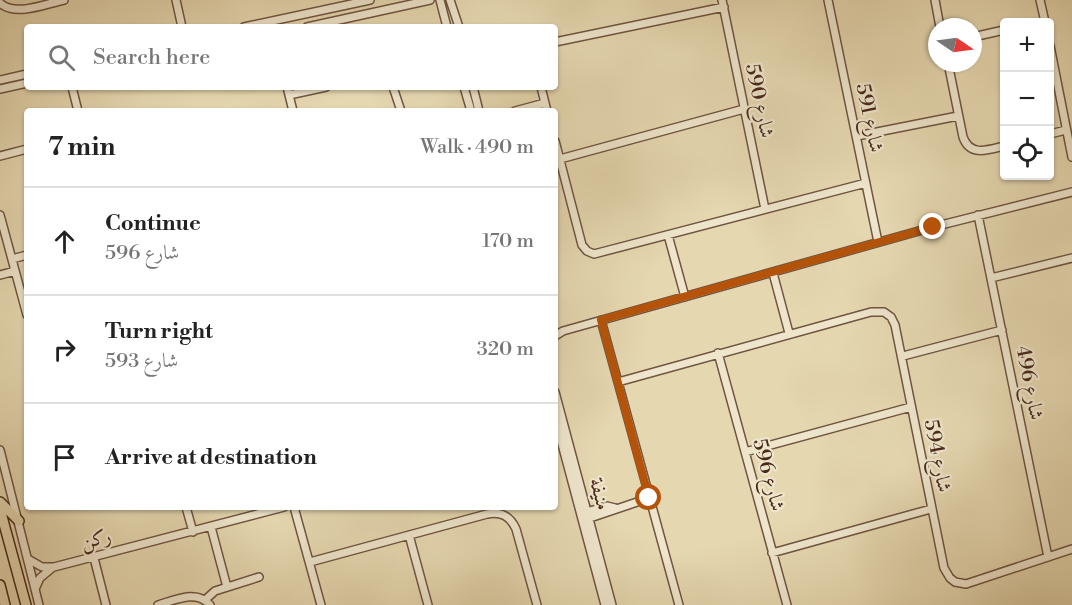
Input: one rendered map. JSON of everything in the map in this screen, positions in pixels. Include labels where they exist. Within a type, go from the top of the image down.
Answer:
[{"type":"main road","points":[[0,502],[19,521]]},
{"type":"main road","points":[[0,509],[26,605]]},
{"type":"main road","points":[[0,585],[5,605]]},
{"type":"street","points":[[0,3],[6,8],[15,10],[64,0]]},
{"type":"street","points":[[176,0],[181,24]]},
{"type":"street","points":[[258,24],[370,0]]},
{"type":"street","points":[[321,24],[430,0]]},
{"type":"street","points":[[440,0],[446,24]]},
{"type":"street","points":[[450,0],[458,24]]},
{"type":"street","name":"شارع 591","points":[[828,0],[878,242]]},
{"type":"street","points":[[935,0],[938,18]]},
{"type":"street","points":[[1040,0],[1042,18]]},
{"type":"street","points":[[558,41],[723,4]]},
{"type":"street","name":"شارع 590","points":[[723,4],[765,209]]},
{"type":"street","points":[[982,35],[1000,31]]},
{"type":"street","points":[[1054,67],[1072,157]]},
{"type":"street","points":[[950,72],[964,141],[969,148],[981,152],[1000,147]]},
{"type":"street","points":[[0,80],[24,75]]},
{"type":"street","points":[[0,89],[24,84]]},
{"type":"street","points":[[74,90],[77,108]]},
{"type":"street","points":[[394,90],[400,108]]},
{"type":"street","points":[[465,90],[470,108]]},
{"type":"street","points":[[475,90],[478,108]]},
{"type":"street","points":[[542,90],[546,108]]},
{"type":"street","points":[[288,91],[292,108]]},
{"type":"street","points":[[526,108],[545,103]]},
{"type":"street","points":[[560,159],[744,109]]},
{"type":"street","points":[[857,136],[958,116]]},
{"type":"street","points":[[1054,133],[1066,130]]},
{"type":"street","points":[[0,156],[24,150]]},
{"type":"street","points":[[558,152],[580,241],[587,251],[598,254],[866,183]]},
{"type":"street","points":[[559,330],[978,215],[1072,192]]},
{"type":"street","points":[[0,214],[24,304]]},
{"type":"street","name":"شارع 496","points":[[978,215],[1048,557]]},
{"type":"street","points":[[668,235],[685,297]]},
{"type":"street","points":[[12,259],[24,256]]},
{"type":"street","points":[[991,278],[1072,258]]},
{"type":"street","points":[[0,275],[15,271]]},
{"type":"street","points":[[773,273],[789,333]]},
{"type":"street","name":"شارع 594","points":[[618,382],[789,333],[879,311],[893,321],[903,356],[931,509],[944,568],[950,579],[954,582],[972,583],[1072,549]]},
{"type":"street","points":[[601,320],[679,605]]},
{"type":"street","points":[[903,356],[1002,330]]},
{"type":"street","name":"شارع 596","points":[[718,353],[787,605]]},
{"type":"street","points":[[745,452],[911,407]]},
{"type":"street","name":"منيفة","points":[[558,416],[560,432],[607,604]]},
{"type":"street","points":[[0,450],[39,605]]},
{"type":"street","points":[[584,516],[609,506],[615,508],[649,498]]},
{"type":"street","points":[[772,553],[931,509]]},
{"type":"street","points":[[187,510],[193,532]]},
{"type":"street","name":"ركن","points":[[28,559],[37,566],[54,567],[273,510]]},
{"type":"street","points":[[295,510],[321,605]]},
{"type":"street","points":[[310,562],[492,513],[507,516],[516,529],[537,605]]},
{"type":"street","points":[[211,527],[227,587]]},
{"type":"street","points":[[409,535],[428,605]]},
{"type":"street","points":[[94,558],[106,605]]},
{"type":"street","points":[[35,589],[40,578],[54,567]]},
{"type":"street","points":[[158,605],[189,596],[198,596],[208,602],[212,592],[259,577]]},
{"type":"route","points":[[649,498],[601,320],[933,227]]}]
